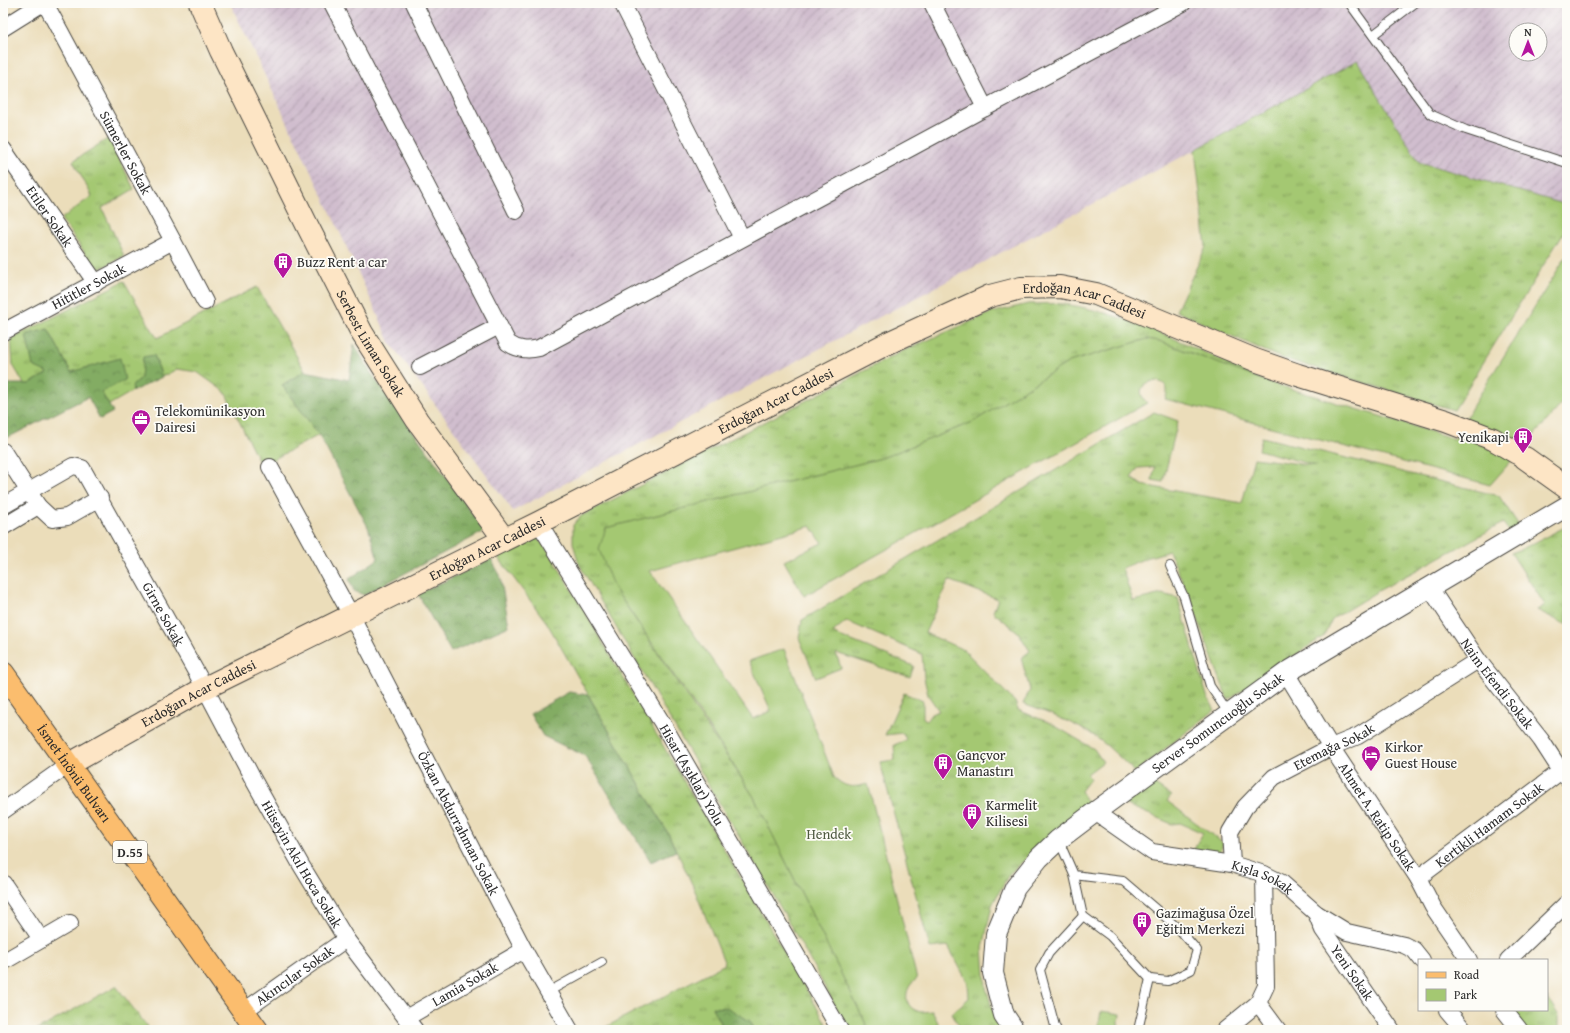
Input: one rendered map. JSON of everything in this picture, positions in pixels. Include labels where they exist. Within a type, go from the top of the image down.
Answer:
[{"type":"main road","name":"Serbest Liman Sokak","points":[[200,3],[221,51],[307,226],[362,333],[417,420],[504,539]]},
{"type":"main road","name":"Erdoğan Acar Caddesi","points":[[68,765],[204,688],[351,614],[540,522],[888,343],[990,296],[1021,288],[1060,287],[1096,294],[1255,360],[1298,376],[1446,421],[1493,439],[1521,456],[1567,488]]},
{"type":"main road","name":"İsmet İnönü Bulvarı","points":[[3,673],[257,1030]]},
{"type":"street","points":[[3,28],[44,3]]},
{"type":"street","name":"Sümerler Sokak","points":[[44,3],[205,302]]},
{"type":"street","points":[[332,3],[508,343],[514,347],[530,351],[539,348],[1183,3]]},
{"type":"street","points":[[414,3],[516,211]]},
{"type":"street","points":[[622,3],[742,238]]},
{"type":"street","points":[[932,3],[985,108]]},
{"type":"street","name":"Etiler Sokak","points":[[3,150],[96,283]]},
{"type":"street","name":"Hititler Sokak","points":[[5,326],[96,283],[173,241]]},
{"type":"street","points":[[420,367],[499,326]]},
{"type":"street","points":[[3,451],[38,506],[52,519],[67,517],[100,498]]},
{"type":"street","name":"Girne Sokak","points":[[3,506],[73,466],[82,468],[204,688]]},
{"type":"street","name":"Özkan Abdurrahman Sokak","points":[[270,466],[351,614],[524,950],[570,1030]]},
{"type":"street","points":[[3,527],[38,506]]},
{"type":"street","name":"Server Somuncuoğlu Sokak","points":[[1014,1030],[1004,1015],[993,973],[996,934],[1015,888],[1039,858],[1058,840],[1095,812],[1286,673],[1567,506]]},
{"type":"street","name":"Hisar (Aşıklar) Yolu","points":[[540,522],[544,531],[661,721],[840,1030]]},
{"type":"street","name":"Naim Efendi Sokak","points":[[1430,588],[1478,660],[1541,740],[1564,775]]},
{"type":"street","name":"Etemağa Sokak","points":[[1232,864],[1230,832],[1245,806],[1274,777],[1331,747],[1358,736],[1478,660]]},
{"type":"street","name":"Ahmet A. Ratip Sokak","points":[[1286,673],[1331,747],[1418,878],[1433,907],[1468,959]]},
{"type":"street","name":"Hüseyin Akıl Hoca Sokak","points":[[204,688],[301,866],[346,939],[410,1024]]},
{"type":"street","points":[[3,811],[68,765]]},
{"type":"street","name":"Kertikli Hamam Sokak","points":[[1418,878],[1564,775]]},
{"type":"street","name":"Kışla Sokak","points":[[1095,812],[1152,852],[1232,864],[1264,874],[1282,883],[1316,913],[1347,932],[1404,945],[1414,950],[1421,959]]},
{"type":"street","points":[[1225,1030],[1258,1003],[1266,986],[1264,874]]},
{"type":"street","points":[[3,883],[41,939]]},
{"type":"street","points":[[1509,959],[1567,903]]},
{"type":"street","name":"Yeni Sokak","points":[[1316,913],[1323,930],[1392,1030]]},
{"type":"street","points":[[3,962],[70,923]]},
{"type":"street","name":"Akıncılar Sokak","points":[[244,1011],[346,939]]},
{"type":"street","name":"Lamia Sokak","points":[[410,1024],[524,950]]},
{"type":"street","points":[[1258,1003],[1278,1030]]},
{"type":"street","points":[[1448,1011],[1464,1030]]},
{"type":"street","points":[[1505,1011],[1519,1029]]},
{"type":"lane","points":[[1349,3],[1430,114],[1466,130],[1567,163]]},
{"type":"lane","points":[[1373,35],[1415,3]]},
{"type":"lane","points":[[1170,566],[1184,597],[1210,686],[1229,714]]},
{"type":"lane","points":[[1058,840],[1074,875],[1083,916],[1110,936],[1150,978],[1168,981],[1191,970],[1197,950],[1178,928],[1123,881],[1074,875]]},
{"type":"lane","points":[[1058,1030],[1055,1026],[1040,970],[1049,953],[1083,916]]},
{"type":"lane","points":[[548,992],[602,962]]},
{"type":"lane","points":[[1138,1030],[1150,978]]},
{"type":"shaded area","points":[[230,3],[1567,3],[1567,205],[1419,162],[1357,61],[1195,150],[513,511],[391,344],[331,213]]},
{"type":"green space","points":[[1357,61],[1419,162],[1567,205],[1567,227],[1454,410],[1279,357],[1176,311],[1206,247],[1195,150]]},
{"type":"green space","points":[[109,138],[134,189],[102,208],[124,256],[100,269],[92,263],[61,219],[92,196],[73,161]]},
{"type":"green space","name":"Hendek","points":[[1567,255],[1567,398],[1490,485],[1165,399],[1167,390],[1164,384],[1152,382],[1146,384],[1142,388],[1142,395],[1147,403],[804,596],[784,561],[822,543],[811,526],[650,571],[753,719],[771,711],[749,661],[784,649],[834,777],[838,781],[850,786],[868,784],[917,979],[912,983],[907,993],[908,1003],[911,1007],[922,1012],[932,1011],[942,1030],[869,1030],[754,797],[703,718],[613,586],[599,549],[606,528],[882,458],[973,422],[1069,362],[1147,339],[1159,341],[1268,382],[1455,439],[1472,407]]},
{"type":"green space","points":[[124,281],[157,338],[257,287],[305,371],[282,385],[319,435],[261,466],[225,392],[197,372],[177,369],[162,377],[154,355],[141,378],[132,386],[133,391],[109,405],[101,392],[71,372],[48,329],[26,335],[48,373],[29,384],[24,384],[13,365],[11,339]]},
{"type":"green space","points":[[1028,304],[1064,304],[1091,309],[1117,317],[1169,336],[1268,382],[1159,341],[1147,339],[1069,362],[973,422],[882,458],[606,528],[613,586],[754,797],[869,1030],[849,1030],[774,896],[579,564],[573,543],[573,525],[581,516],[905,350],[991,313]]},
{"type":"green space","points":[[48,329],[71,372],[120,358],[125,380],[101,392],[113,412],[100,419],[88,397],[3,440],[3,384],[29,384],[48,373],[33,366],[26,335]]},
{"type":"green space","points":[[354,344],[371,373],[485,531],[364,595],[354,591],[349,579],[378,559],[368,527],[319,435],[282,385],[305,371],[349,380]]},
{"type":"green space","points":[[154,355],[162,377],[133,391],[132,386],[141,378],[143,357]]},
{"type":"green space","points":[[1154,412],[1178,421],[1163,482],[1152,480],[1155,467],[1138,468],[1131,478],[1142,485],[1242,503],[1254,458],[1317,466],[1259,450],[1262,437],[1499,496],[1520,527],[1509,531],[1503,523],[1378,591],[1332,619],[1324,636],[1228,700],[1188,594],[1169,551],[1146,558],[1122,568],[1133,601],[1162,594],[1178,598],[1207,696],[1215,710],[1135,772],[1090,733],[1046,712],[1023,704],[1030,690],[1021,658],[1030,651],[1018,632],[993,612],[998,599],[949,580],[925,633],[964,650],[1015,702],[1018,710],[1050,723],[1094,749],[1103,762],[1087,774],[1090,779],[1081,791],[1088,803],[1009,874],[992,905],[983,948],[986,988],[995,1017],[1002,1030],[962,1030],[952,1013],[969,998],[968,983],[948,946],[930,948],[880,762],[895,760],[894,745],[906,740],[903,733],[885,735],[904,693],[923,701],[923,718],[927,720],[931,714],[939,711],[928,695],[924,678],[922,654],[846,621],[832,633],[914,666],[910,677],[836,653],[841,668],[816,678],[799,638],[802,620]]},
{"type":"green space","points":[[1567,526],[1567,625],[1537,610],[1545,605],[1511,553]]},
{"type":"green space","points":[[536,537],[550,553],[830,1030],[753,1030],[750,1021],[712,1008],[724,1030],[600,1030],[725,964],[693,886],[669,835],[547,623],[498,557],[517,544]]},
{"type":"green space","points":[[491,559],[500,575],[509,626],[451,652],[418,594]]},
{"type":"green space","points":[[569,692],[588,695],[669,835],[676,851],[651,862],[585,756],[543,736],[530,714]]},
{"type":"green space","points":[[1151,782],[1171,796],[1167,801],[1223,843],[1219,856],[1193,851],[1203,833],[1180,823],[1172,824],[1122,803]]},
{"type":"green space","points":[[116,986],[150,1030],[37,1030]]},
{"type":"green space","points":[[1548,999],[1559,1016],[1559,1030],[1519,1030],[1510,1011],[1548,1011]]},
{"type":"green space","points":[[712,1007],[728,1008],[750,1021],[753,1030],[724,1030]]},
{"type":"green space","points":[[1101,1011],[1120,1014],[1118,1030],[1098,1030]]},
{"type":"place","name":"Buzz Rent a car","points":[[283,279]]},
{"type":"place","name":"Telekomünikasyon Dairesi","points":[[141,436]]},
{"type":"place","name":"Yenikapi","points":[[1523,454]]},
{"type":"place","name":"Kirkor Guest House","points":[[1371,772]]},
{"type":"place","name":"Gançvor Manastırı","points":[[943,780]]},
{"type":"place","name":"Karmelit Kilisesi","points":[[972,830]]},
{"type":"place","name":"Gazimağusa Özel Eğitim Merkezi","points":[[1142,938]]}]
